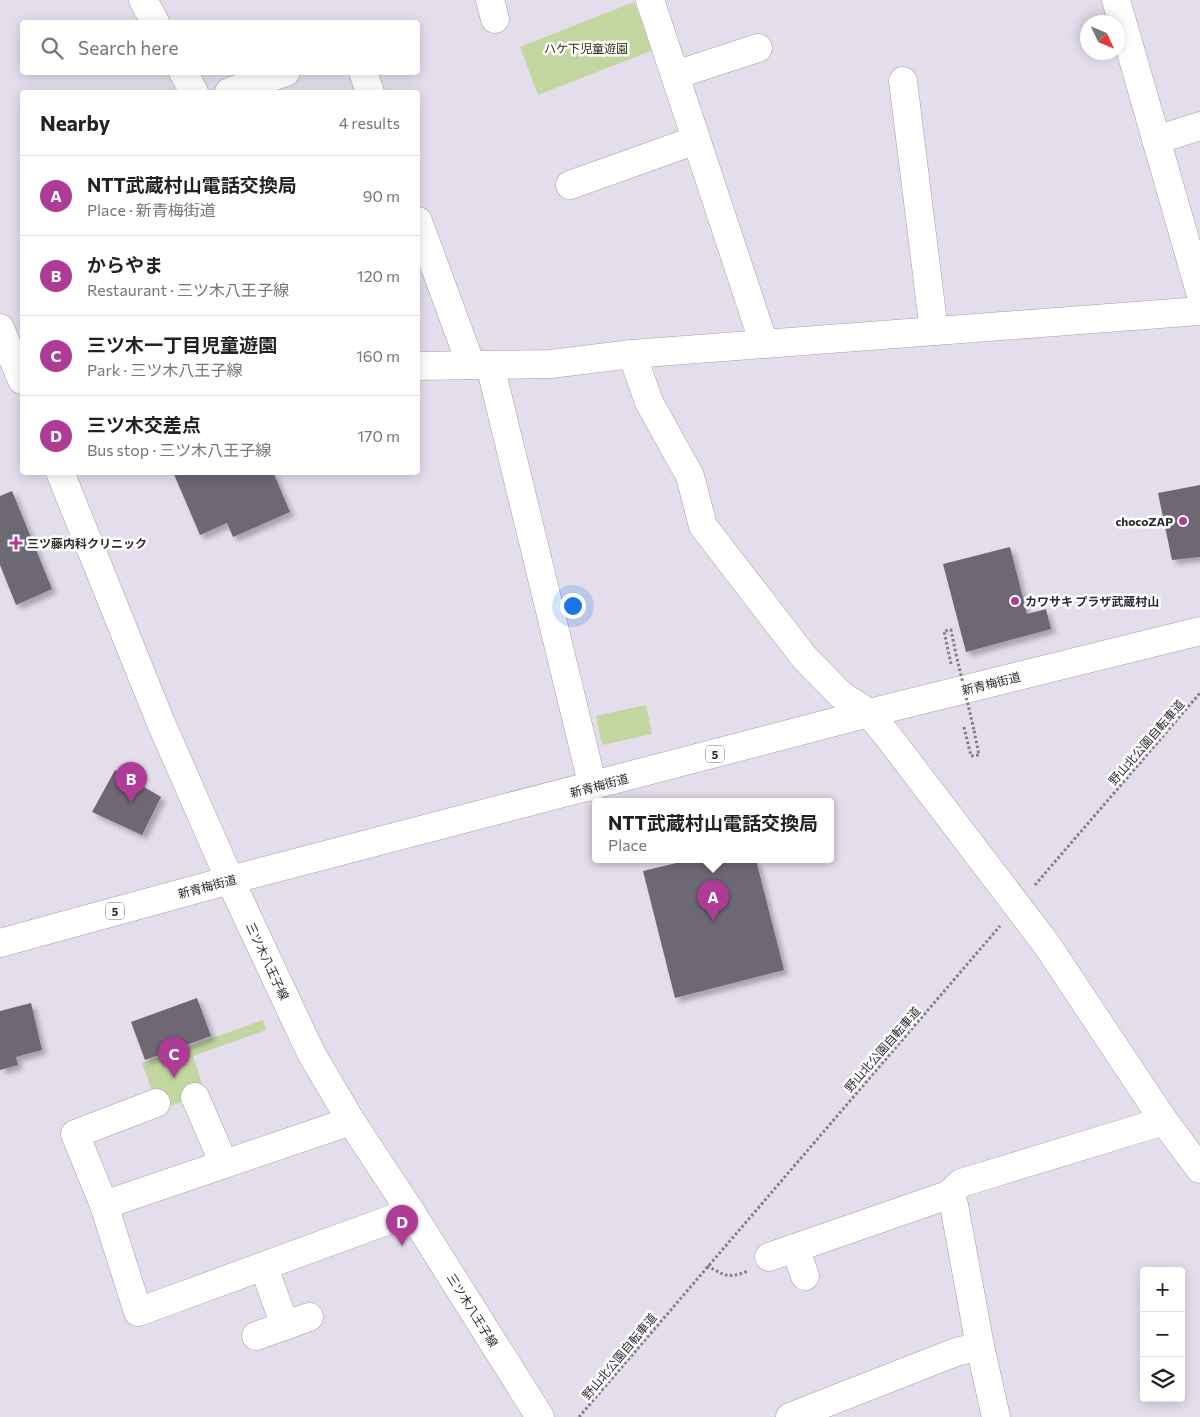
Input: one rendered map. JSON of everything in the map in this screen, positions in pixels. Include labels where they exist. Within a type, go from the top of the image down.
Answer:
[{"type":"street","points":[[143,0],[154,20]]},
{"type":"street","points":[[650,0],[764,344]]},
{"type":"street","points":[[1116,0],[1200,292]]},
{"type":"street","points":[[675,75],[758,48]]},
{"type":"street","points":[[185,75],[193,90]]},
{"type":"street","points":[[236,90],[278,75]]},
{"type":"street","points":[[364,75],[369,90]]},
{"type":"street","points":[[903,81],[934,332]]},
{"type":"street","points":[[1156,140],[1200,126]]},
{"type":"street","points":[[570,185],[696,140]]},
{"type":"street","points":[[420,226],[480,365],[593,787]]},
{"type":"street","points":[[420,366],[550,364],[632,354],[1200,311]]},
{"type":"street","points":[[0,328],[15,363]]},
{"type":"street","points":[[632,354],[649,402],[690,476],[703,526],[804,657],[841,695],[870,713],[1047,945],[1164,1121],[1200,1169]]},
{"type":"street","name":"三ツ木八王子線","points":[[61,475],[161,724],[230,880],[311,1053],[351,1121],[411,1212],[540,1417]]},
{"type":"street","name":"新青梅街道","points":[[0,943],[230,880],[593,787],[870,713],[1200,631]]},
{"type":"street","points":[[195,1097],[224,1164]]},
{"type":"street","points":[[156,1103],[75,1134],[104,1205],[138,1312],[411,1212]]},
{"type":"street","points":[[104,1205],[351,1121]]},
{"type":"street","points":[[769,1258],[948,1195],[961,1183],[1164,1121]]},
{"type":"street","points":[[948,1195],[954,1205],[980,1346],[996,1417]]},
{"type":"street","points":[[795,1248],[805,1276]]},
{"type":"street","points":[[256,1336],[297,1322],[264,1267]]},
{"type":"street","points":[[790,1417],[956,1352],[980,1346]]},
{"type":"path","points":[[951,664],[944,631],[952,630],[979,755],[971,756],[964,726]]},
{"type":"path","name":"野山北公園自転車道","points":[[579,1417],[1200,692]]},
{"type":"path","points":[[707,1266],[727,1276],[733,1276],[763,1265],[769,1258]]},
{"type":"green space","name":"ハケ下児童遊園","points":[[634,2],[653,50],[538,95],[520,47]]},
{"type":"green space","points":[[646,705],[652,734],[602,745],[596,716]]},
{"type":"green space","points":[[263,1020],[266,1030],[193,1056],[205,1093],[159,1110],[142,1063]]},
{"type":"building","points":[[174,475],[274,475],[290,512],[233,537],[227,523],[200,535]]},
{"type":"building","points":[[1200,485],[1200,557],[1172,560],[1158,493]]},
{"type":"building","points":[[12,491],[52,589],[16,605],[0,565],[0,496]]},
{"type":"building","points":[[1010,547],[1027,614],[1046,609],[1051,629],[966,652],[943,564]]},
{"type":"building","points":[[115,770],[161,797],[142,835],[92,812]]},
{"type":"building","points":[[676,863],[757,863],[784,970],[675,998],[643,871]]},
{"type":"building","points":[[197,998],[211,1036],[145,1060],[131,1022]]},
{"type":"building","points":[[31,1003],[42,1050],[16,1057],[18,1065],[0,1070],[0,1011]]},
{"type":"place","name":"chocoZAP","points":[[1183,521]]},
{"type":"place","name":"三ツ藤内科クリニック","points":[[16,543]]},
{"type":"place","name":"カワサキ プラザ武蔵村山","points":[[1015,601]]},
{"type":"place","name":"からやま","points":[[131,803]]},
{"type":"place","name":"NTT武蔵村山電話交換局","points":[[713,921]]},
{"type":"place","name":"三ツ木一丁目児童遊園","points":[[174,1078]]},
{"type":"place","name":"三ツ木交差点","points":[[402,1246]]}]
